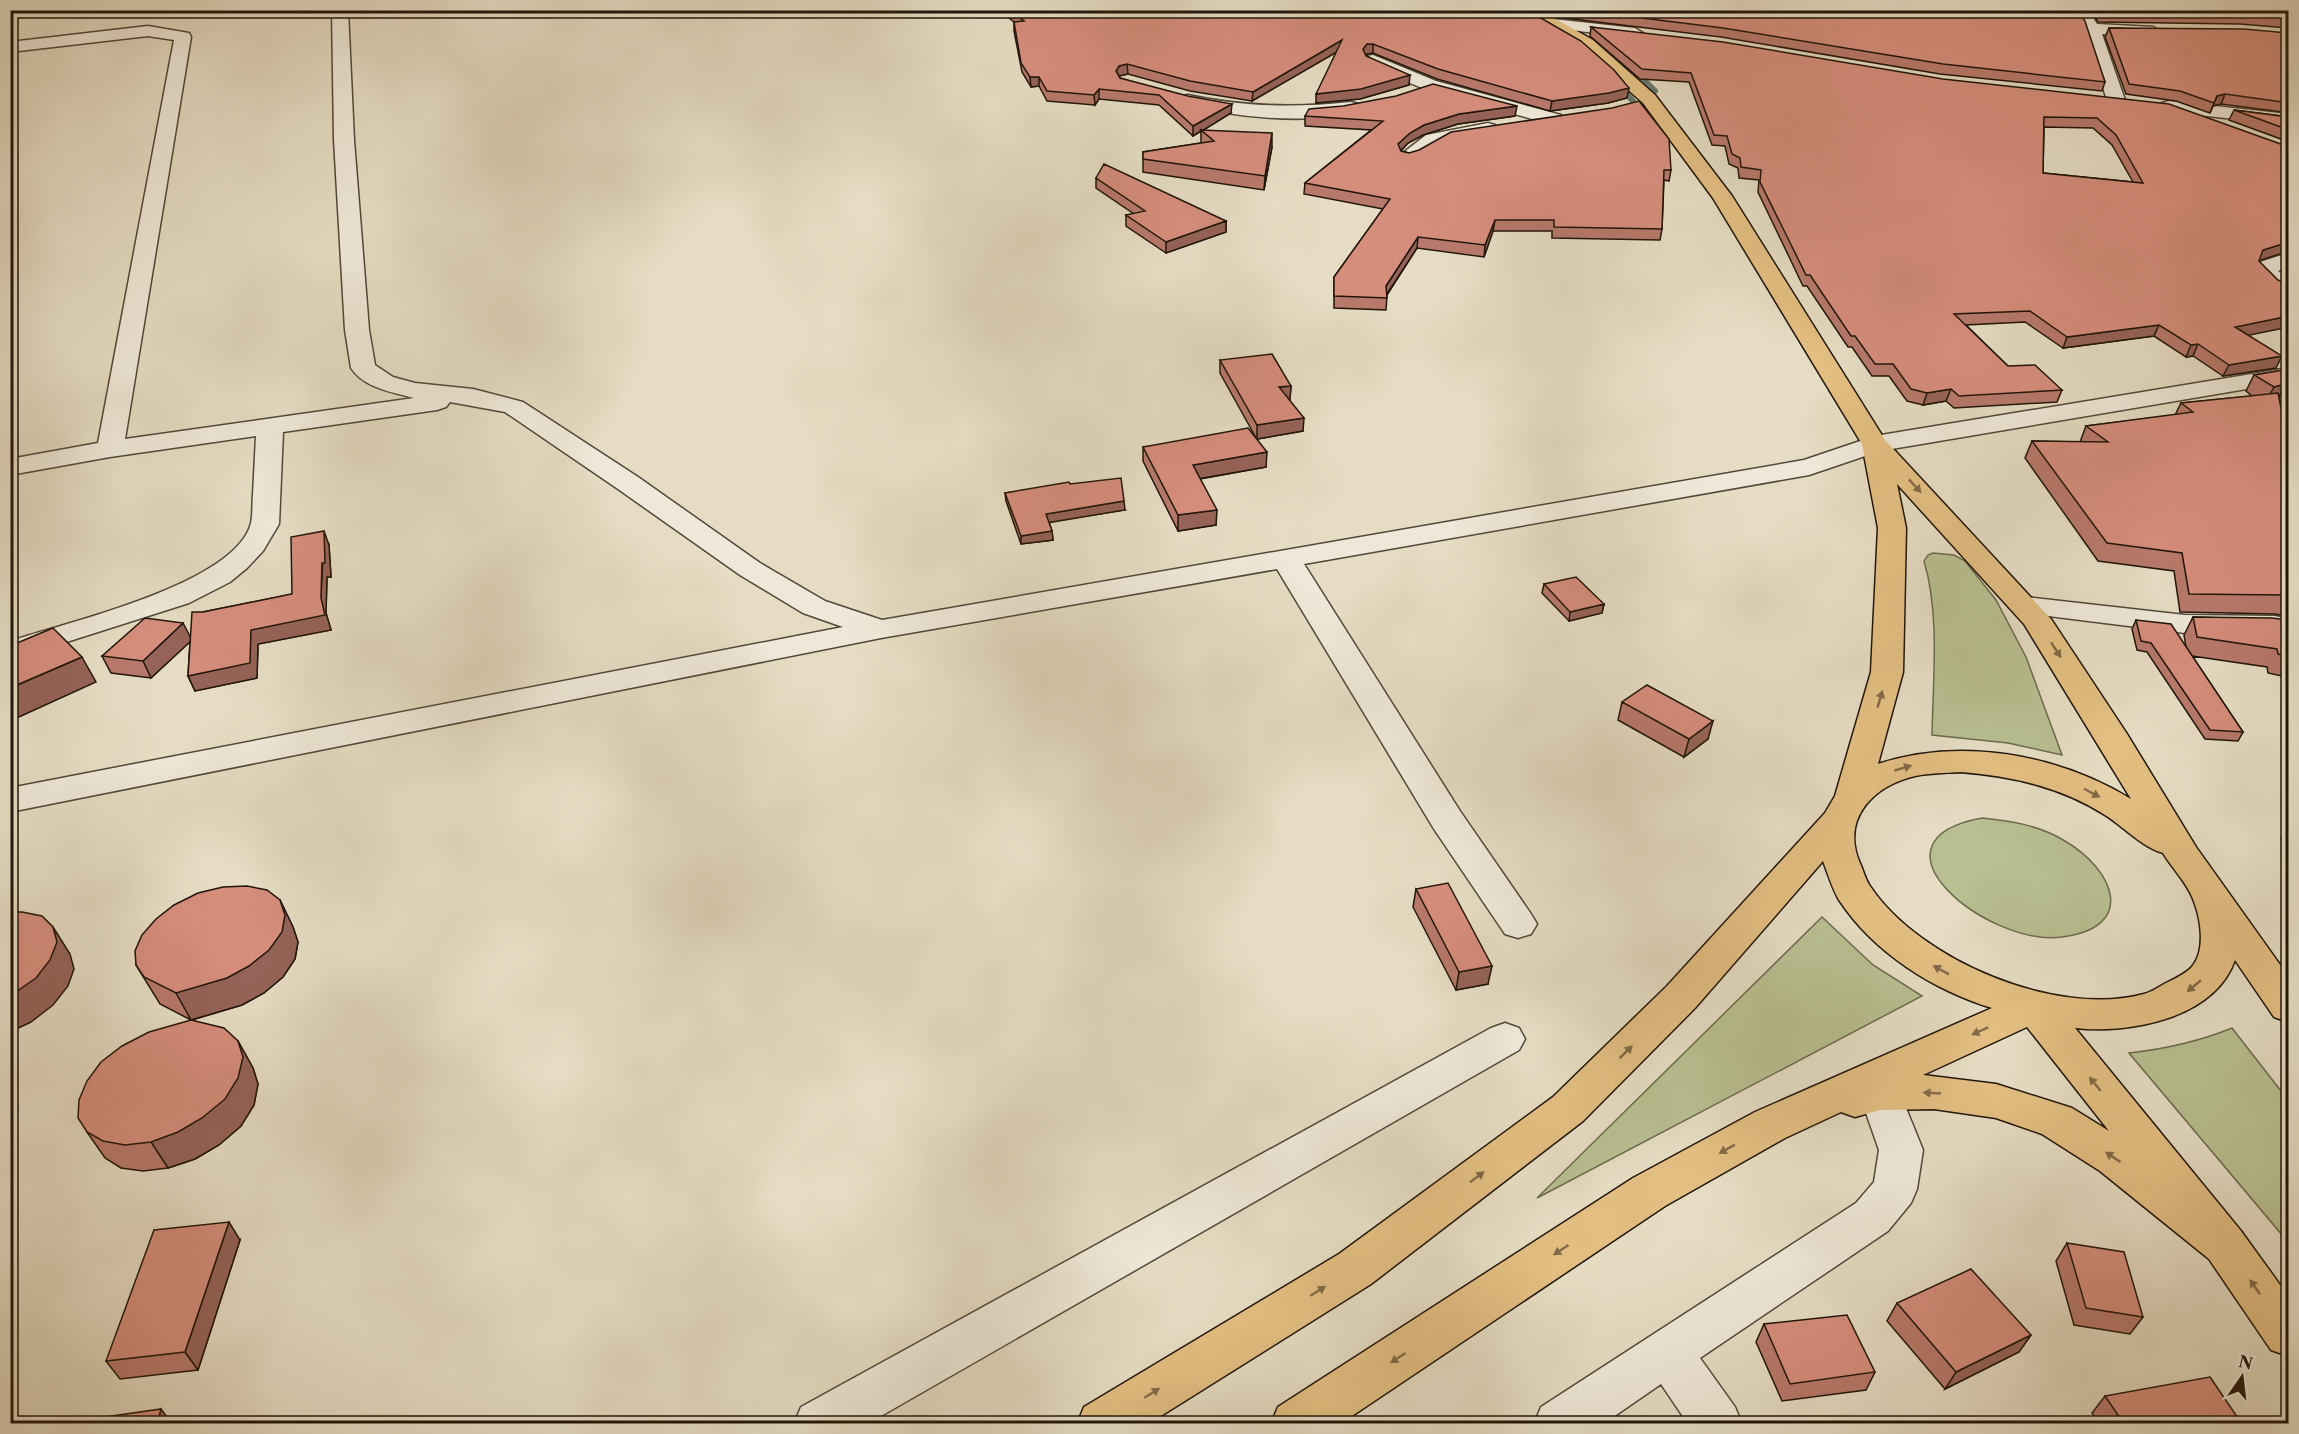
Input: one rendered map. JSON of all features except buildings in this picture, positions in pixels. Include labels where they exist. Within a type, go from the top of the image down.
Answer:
[{"type":"main road","points":[[1521,10],[1553,24],[1587,44],[1722,196],[1875,444],[2026,606],[2109,734],[2183,856],[2289,1006]]},
{"type":"main road","points":[[1875,444],[1892,528],[1887,672],[1835,848],[1851,891],[1888,934],[1940,970],[2001,998],[2067,1013],[2128,1014],[2178,1000],[2210,973],[2221,937],[2211,896]]},
{"type":"main road","points":[[1102,1424],[1355,1269],[1568,1109],[1682,997],[1845,808],[1885,773],[1910,765],[1963,760],[2023,769],[2085,789],[2141,820],[2183,856]]},
{"type":"main road","points":[[1296,1424],[1649,1192],[1770,1125],[2034,1007]]},
{"type":"main road","points":[[2034,1007],[2225,1245],[2289,1334]]},
{"type":"main road","points":[[1770,1125],[1880,1093],[1934,1092],[1996,1101],[2057,1121],[2115,1158],[2225,1245]]},
{"type":"street","points":[[340,10],[346,164],[357,330],[363,368],[384,382],[414,390],[473,397],[514,407],[628,483],[750,569],[814,607],[881,629]]},
{"type":"street","points":[[2081,10],[2092,29],[2116,100]]},
{"type":"street","points":[[1553,24],[1651,35]]},
{"type":"street","points":[[2092,29],[2167,32]]},
{"type":"street","points":[[10,47],[148,31],[183,37],[110,449]]},
{"type":"street","points":[[1373,60],[1430,85],[1554,118]]},
{"type":"street","points":[[1412,93],[1430,85]]},
{"type":"street","points":[[1173,95],[1216,106],[1290,114],[1371,104]]},
{"type":"street","points":[[2095,98],[2289,120]]},
{"type":"street","points":[[2169,107],[2247,134]]},
{"type":"street","points":[[1409,156],[1433,139],[1445,136],[1577,115]]},
{"type":"street","points":[[2289,260],[2268,267],[2267,271],[2271,277],[2289,289]]},
{"type":"street","points":[[10,800],[881,629],[1809,467],[1875,444],[2289,375]]},
{"type":"street","points":[[10,467],[110,449],[473,397]]},
{"type":"street","points":[[10,651],[175,599],[215,579],[234,565],[259,538],[265,524],[270,425]]},
{"type":"street","points":[[1286,559],[1447,820],[1518,924]]},
{"type":"street","points":[[2026,606],[2185,624],[2210,626],[2245,622],[2268,623],[2289,628]]},
{"type":"street","points":[[819,1424],[1505,1039]]},
{"type":"street","points":[[1559,1424],[1872,1217],[1895,1189],[1902,1150],[1880,1093]]},
{"type":"street","points":[[1667,1351],[1717,1424]]},
{"type":"green space","points":[[1933,553],[1954,555],[1965,561],[1996,600],[2026,657],[2062,755],[2008,743],[1932,735],[1934,625],[1929,581],[1924,561],[1928,555]]},
{"type":"green space","points":[[1982,818],[2035,827],[2065,841],[2082,853],[2106,881],[2110,896],[2109,910],[2101,922],[2086,931],[2062,937],[2032,936],[2001,926],[1971,910],[1947,890],[1933,868],[1931,848],[1947,830]]},
{"type":"green space","points":[[1822,917],[1873,965],[1922,996],[1537,1198]]},
{"type":"green space","points":[[2232,1028],[2288,1100],[2288,1242],[2129,1053],[2181,1044]]},
{"type":"waterway","points":[[1537,10],[1554,18]]},
{"type":"waterway","points":[[1634,70],[1655,91]]},
{"type":"waterway","points":[[1619,86],[1633,101]]}]
